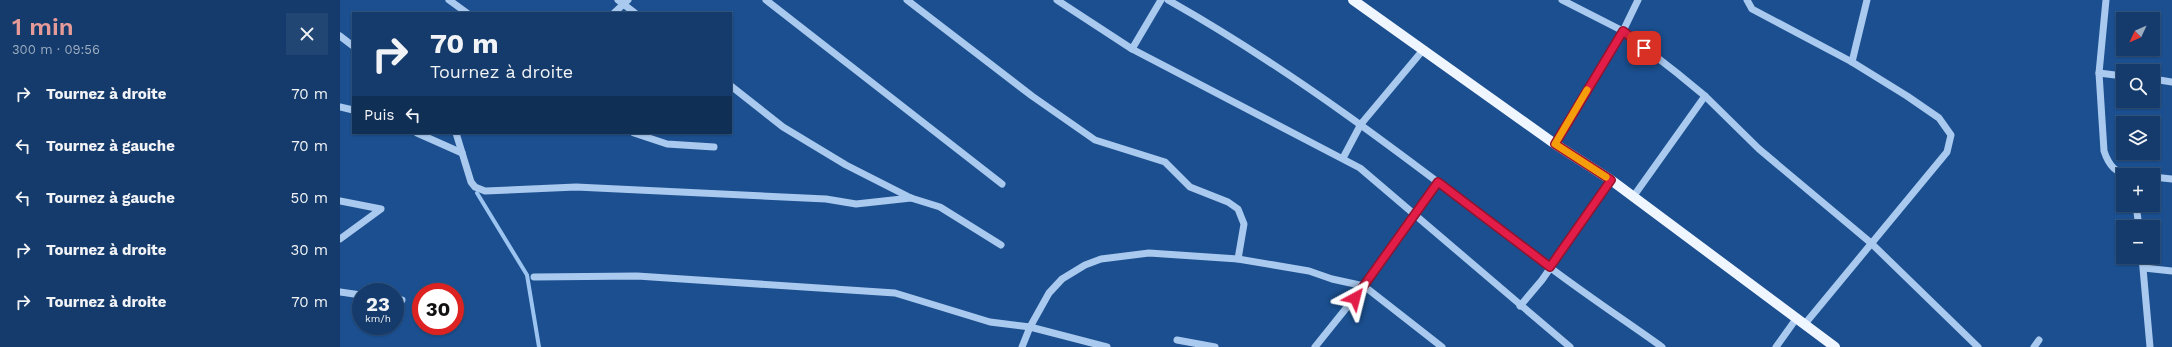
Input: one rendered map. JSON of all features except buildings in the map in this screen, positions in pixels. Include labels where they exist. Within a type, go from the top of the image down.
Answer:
[{"type":"main road","points":[[1354,0],[1555,144],[1611,180],[1835,347]]},
{"type":"street","points":[[449,0],[466,12]]},
{"type":"street","points":[[766,0],[1002,184]]},
{"type":"street","points":[[907,0],[1032,96],[1095,140],[1165,162],[1190,187],[1228,202],[1238,209],[1244,224],[1238,259]]},
{"type":"street","points":[[1057,0],[1132,49],[1360,168],[1520,306],[1570,347]]},
{"type":"street","points":[[1132,49],[1161,0]]},
{"type":"street","points":[[1168,0],[1225,32],[1361,124],[1550,267],[1662,347]]},
{"type":"street","points":[[1562,0],[1623,31],[1705,96],[1759,149],[1871,243],[1978,347]]},
{"type":"street","points":[[1555,144],[1623,31],[1638,0]]},
{"type":"street","points":[[1747,0],[1752,9],[1852,62],[1939,118],[1951,135],[1947,152],[1871,243],[1776,347]]},
{"type":"street","points":[[1852,62],[1867,0]]},
{"type":"street","points":[[2106,0],[2099,73],[2104,151],[2108,162],[2116,171]]},
{"type":"street","points":[[615,12],[623,1],[635,12]]},
{"type":"street","points":[[340,36],[352,45]]},
{"type":"street","points":[[1343,158],[1361,124],[1423,50]]},
{"type":"street","points":[[2099,73],[2116,75]]},
{"type":"street","points":[[2160,80],[2172,82]]},
{"type":"street","points":[[732,87],[783,127],[846,165],[911,198],[940,207],[1001,245]]},
{"type":"street","points":[[1633,197],[1705,96]]},
{"type":"street","points":[[340,106],[352,110]]},
{"type":"street","points":[[419,134],[462,153]]},
{"type":"street","points":[[456,134],[471,182],[475,187],[485,191],[576,187],[826,199],[856,204],[911,198]]},
{"type":"street","points":[[637,134],[667,144],[714,147]]},
{"type":"street","points":[[2160,178],[2172,179]]},
{"type":"street","points":[[1520,306],[1550,267],[1611,180]]},
{"type":"street","points":[[1315,347],[1364,286],[1438,182]]},
{"type":"street","points":[[340,201],[381,209],[340,239]]},
{"type":"street","points":[[1022,347],[1030,327],[1049,293],[1062,279],[1085,265],[1101,259],[1148,253],[1238,259],[1309,271],[1332,279],[1364,286],[1442,347]]},
{"type":"street","points":[[2143,264],[2150,347]]},
{"type":"street","points":[[2144,268],[2172,271]]},
{"type":"street","points":[[534,277],[637,276],[895,293],[990,322],[1030,327],[1107,347]]},
{"type":"street","points":[[340,292],[352,294]]},
{"type":"street","points":[[1177,340],[1215,347]]},
{"type":"street","points":[[2034,347],[2039,340]]},
{"type":"waterway","points":[[477,193],[527,275],[539,347]]},
{"type":"slow traffic","points":[[1587,90],[1555,144],[1606,177]]},
{"type":"route","points":[[1355,298],[1438,182],[1550,267],[1611,180],[1555,144],[1623,31],[1644,48]]}]
